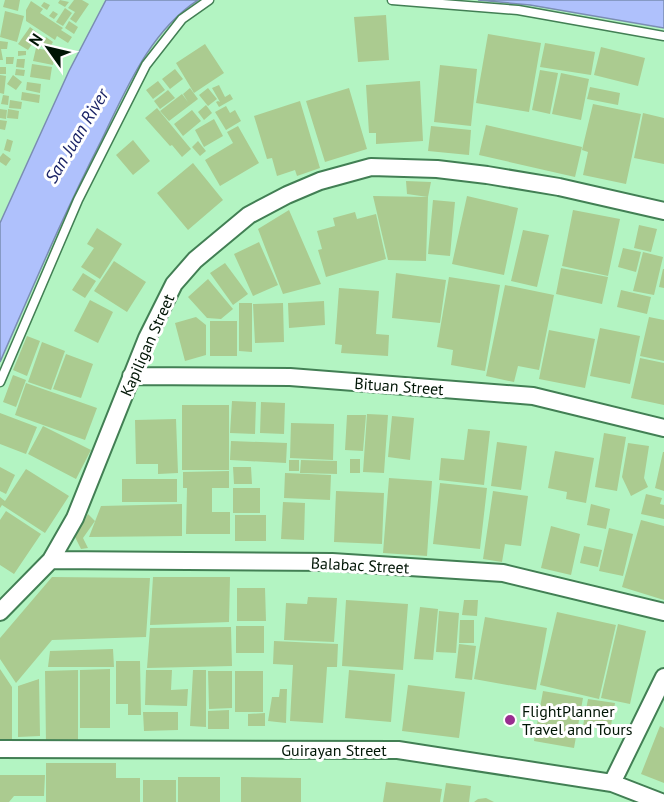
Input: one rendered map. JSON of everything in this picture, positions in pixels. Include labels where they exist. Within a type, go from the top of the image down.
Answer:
[{"type":"street","name":"Kapiligan Street","points":[[0,612],[51,560],[75,518],[131,376],[174,284],[195,260],[249,215],[287,195],[321,181],[371,167],[437,169],[487,175],[559,187],[664,211]]},
{"type":"street","name":"Bituan Street","points":[[131,376],[290,377],[533,396],[664,428]]},
{"type":"street","name":"Balabac Street","points":[[51,560],[332,562],[503,573],[664,612]]},
{"type":"street","points":[[612,783],[664,677]]},
{"type":"street","name":"Guirayan Street","points":[[0,749],[398,750],[612,783],[661,802]]},
{"type":"lane","points":[[0,382],[78,200],[146,65],[183,19],[209,0]]},
{"type":"lane","points":[[392,0],[518,10],[664,36]]},
{"type":"water","name":"San Juan River","points":[[106,0],[198,0],[166,28],[140,63],[61,223],[0,362],[0,223],[69,71]]},
{"type":"water","points":[[478,0],[664,0],[664,28],[530,5]]},
{"type":"building","points":[[5,0],[20,0],[18,11],[3,7]]},
{"type":"building","points":[[60,0],[69,2],[65,7],[58,3]]},
{"type":"building","points":[[74,0],[82,0],[89,4],[76,23],[70,19],[75,12],[68,8]]},
{"type":"building","points":[[31,1],[43,9],[40,13],[72,37],[68,43],[57,36],[55,40],[26,21],[26,10]]},
{"type":"building","points":[[44,2],[50,5],[47,10],[41,6]]},
{"type":"building","points":[[65,8],[72,13],[63,26],[56,22]]},
{"type":"building","points":[[5,11],[24,16],[17,42],[0,37]]},
{"type":"building","points":[[53,11],[58,14],[54,19],[49,16]]},
{"type":"building","points":[[386,15],[389,60],[358,62],[354,17]]},
{"type":"building","points":[[69,21],[78,27],[74,34],[65,28]]},
{"type":"building","points":[[30,27],[39,34],[28,50],[18,44]]},
{"type":"building","points":[[488,34],[541,43],[529,112],[476,103]]},
{"type":"building","points":[[46,37],[53,42],[48,50],[40,45]]},
{"type":"building","points":[[0,41],[8,42],[7,49],[1,49],[3,60],[0,60]]},
{"type":"building","points":[[545,43],[595,52],[591,75],[540,67]]},
{"type":"building","points":[[205,44],[224,73],[194,93],[176,63]]},
{"type":"building","points":[[601,47],[645,58],[638,86],[594,75]]},
{"type":"building","points":[[36,48],[55,52],[53,65],[33,61]]},
{"type":"building","points":[[18,51],[26,51],[26,55],[18,56]]},
{"type":"building","points":[[6,57],[14,57],[13,64],[6,64]]},
{"type":"building","points":[[17,59],[25,59],[24,68],[16,67]]},
{"type":"building","points":[[32,64],[52,67],[50,80],[30,77]]},
{"type":"building","points":[[440,65],[477,69],[471,126],[434,122]]},
{"type":"building","points":[[0,67],[6,67],[6,74],[0,74]]},
{"type":"building","points":[[16,69],[25,70],[24,76],[15,75]]},
{"type":"building","points":[[175,69],[183,79],[170,89],[162,79]]},
{"type":"building","points":[[540,70],[558,73],[550,114],[532,110]]},
{"type":"building","points":[[561,73],[589,79],[581,120],[552,114]]},
{"type":"building","points":[[0,75],[6,76],[4,94],[0,93]]},
{"type":"building","points":[[13,75],[22,82],[16,90],[7,84]]},
{"type":"building","points":[[158,81],[165,90],[153,99],[146,90]]},
{"type":"building","points":[[420,81],[423,141],[376,144],[376,133],[369,133],[366,85]]},
{"type":"building","points":[[27,82],[41,84],[40,93],[26,90]]},
{"type":"building","points":[[219,85],[225,97],[230,94],[233,99],[219,107],[216,102],[220,102],[212,88]]},
{"type":"building","points":[[590,87],[620,93],[618,105],[587,99]]},
{"type":"building","points":[[190,88],[198,99],[169,121],[160,111],[182,94],[188,102],[183,94]]},
{"type":"building","points":[[208,88],[217,99],[208,106],[199,95]]},
{"type":"building","points":[[349,88],[367,149],[325,162],[306,101]]},
{"type":"building","points":[[168,90],[175,98],[160,109],[154,101]]},
{"type":"building","points":[[22,92],[40,95],[39,103],[21,100]]},
{"type":"building","points":[[3,95],[9,96],[8,105],[1,104]]},
{"type":"building","points":[[10,100],[22,102],[21,109],[9,108]]},
{"type":"building","points":[[300,101],[320,168],[297,176],[295,170],[277,176],[272,158],[267,159],[254,116]]},
{"type":"building","points":[[593,104],[641,114],[626,184],[583,175],[588,152],[582,150]]},
{"type":"building","points":[[206,105],[212,113],[204,120],[198,112]]},
{"type":"building","points":[[226,106],[230,113],[235,110],[241,121],[226,130],[215,112]]},
{"type":"building","points":[[157,108],[191,149],[182,157],[145,118]]},
{"type":"building","points":[[0,109],[7,110],[6,119],[0,118]]},
{"type":"building","points":[[8,109],[19,111],[18,119],[7,118]]},
{"type":"building","points":[[192,110],[201,121],[183,136],[174,124]]},
{"type":"building","points":[[643,113],[664,118],[664,164],[634,158]]},
{"type":"building","points":[[214,119],[223,136],[204,147],[195,130]]},
{"type":"building","points":[[0,120],[7,121],[5,130],[0,129]]},
{"type":"building","points":[[486,125],[582,147],[575,177],[479,155]]},
{"type":"building","points":[[238,126],[259,163],[220,186],[205,160],[233,143],[227,132]]},
{"type":"building","points":[[431,126],[471,130],[469,155],[428,151]]},
{"type":"building","points":[[7,139],[13,141],[10,152],[4,150]]},
{"type":"building","points":[[133,140],[150,161],[133,175],[116,155]]},
{"type":"building","points":[[198,141],[206,151],[200,156],[192,147]]},
{"type":"building","points":[[3,153],[11,159],[6,166],[0,162]]},
{"type":"building","points":[[193,163],[223,200],[188,230],[157,193]]},
{"type":"building","points":[[406,181],[431,182],[428,197],[407,194]]},
{"type":"building","points":[[373,196],[428,197],[426,261],[388,260]]},
{"type":"building","points":[[467,196],[518,208],[504,275],[452,264]]},
{"type":"building","points":[[433,200],[455,202],[450,256],[428,254]]},
{"type":"building","points":[[289,210],[321,284],[283,294],[258,229]]},
{"type":"building","points":[[573,210],[620,219],[608,276],[562,266]]},
{"type":"building","points":[[355,212],[357,219],[376,214],[386,259],[326,277],[318,250],[322,249],[317,231],[335,226],[333,218]]},
{"type":"building","points":[[639,225],[657,229],[651,252],[634,248]]},
{"type":"building","points":[[97,228],[122,244],[100,279],[81,267],[94,248],[87,244]]},
{"type":"building","points":[[523,230],[549,235],[537,287],[511,281]]},
{"type":"building","points":[[259,242],[278,285],[253,296],[234,254]]},
{"type":"building","points":[[623,248],[641,252],[636,272],[618,267]]},
{"type":"building","points":[[643,252],[663,257],[654,295],[633,291]]},
{"type":"building","points":[[114,261],[146,282],[127,312],[94,291]]},
{"type":"building","points":[[225,263],[248,294],[233,305],[210,273]]},
{"type":"building","points":[[561,268],[608,277],[602,304],[556,294]]},
{"type":"building","points":[[664,269],[664,288],[659,287]]},
{"type":"building","points":[[83,273],[96,281],[85,298],[72,290]]},
{"type":"building","points":[[396,273],[446,280],[440,323],[392,318]]},
{"type":"building","points":[[449,277],[500,285],[485,371],[451,365],[453,350],[437,347]]},
{"type":"building","points":[[208,279],[233,309],[221,319],[207,318],[188,297]]},
{"type":"building","points":[[505,285],[554,295],[539,370],[518,366],[514,382],[486,376]]},
{"type":"building","points":[[339,288],[379,291],[376,334],[389,335],[388,356],[341,353],[342,345],[335,344]]},
{"type":"building","points":[[621,290],[651,297],[647,314],[617,307]]},
{"type":"building","points":[[90,300],[113,312],[98,343],[74,331]]},
{"type":"building","points":[[324,301],[325,325],[289,328],[288,303]]},
{"type":"building","points":[[239,303],[252,303],[252,352],[239,351]]},
{"type":"building","points":[[283,303],[284,342],[255,343],[253,304]]},
{"type":"building","points":[[196,317],[206,325],[206,355],[185,361],[175,323]]},
{"type":"building","points":[[649,317],[664,320],[664,361],[640,356]]},
{"type":"building","points":[[210,321],[237,321],[237,356],[210,356]]},
{"type":"building","points":[[600,328],[640,336],[630,384],[590,376]]},
{"type":"building","points":[[549,330],[595,339],[585,388],[539,379]]},
{"type":"building","points":[[27,336],[40,341],[27,376],[13,370]]},
{"type":"building","points":[[42,342],[65,351],[51,390],[28,382]]},
{"type":"building","points":[[66,354],[93,364],[81,398],[53,389]]},
{"type":"building","points":[[640,358],[664,363],[664,405],[631,398]]},
{"type":"building","points":[[13,375],[26,380],[16,407],[3,402]]},
{"type":"building","points":[[26,383],[97,408],[85,440],[15,415]]},
{"type":"building","points":[[232,401],[256,402],[255,434],[230,433]]},
{"type":"building","points":[[261,402],[285,403],[284,434],[260,433]]},
{"type":"building","points":[[182,405],[229,405],[229,470],[182,470]]},
{"type":"building","points":[[0,413],[37,427],[26,454],[0,444]]},
{"type":"building","points":[[367,414],[388,415],[384,473],[363,472]]},
{"type":"building","points":[[347,415],[366,415],[363,451],[345,450]]},
{"type":"building","points":[[392,416],[414,418],[410,460],[388,457]]},
{"type":"building","points":[[176,419],[178,473],[158,474],[158,464],[136,464],[135,420]]},
{"type":"building","points":[[291,423],[334,424],[333,460],[290,458]]},
{"type":"building","points":[[43,426],[91,450],[76,479],[28,454]]},
{"type":"building","points":[[468,429],[490,431],[484,485],[439,480],[441,458],[464,460]]},
{"type":"building","points":[[604,433],[626,437],[617,491],[595,487]]},
{"type":"building","points":[[231,441],[287,443],[286,463],[230,460]]},
{"type":"building","points":[[497,442],[527,446],[521,490],[491,486]]},
{"type":"building","points":[[628,443],[649,446],[644,478],[648,487],[631,496],[622,477]]},
{"type":"building","points":[[555,451],[594,458],[586,503],[566,499],[567,492],[548,488]]},
{"type":"building","points":[[664,452],[664,491],[655,488]]},
{"type":"building","points":[[350,459],[360,459],[360,473],[350,473]]},
{"type":"building","points":[[289,460],[299,460],[299,471],[289,471]]},
{"type":"building","points":[[301,460],[337,461],[337,474],[300,473]]},
{"type":"building","points":[[0,467],[15,475],[6,494],[0,491]]},
{"type":"building","points":[[233,467],[251,467],[252,484],[234,484]]},
{"type":"building","points":[[26,469],[69,496],[45,533],[2,505],[0,508],[0,497],[5,501]]},
{"type":"building","points":[[229,471],[229,488],[212,488],[212,512],[230,512],[230,534],[186,534],[187,488],[183,488],[183,472]]},
{"type":"building","points":[[285,473],[331,475],[330,500],[284,498]]},
{"type":"building","points":[[389,478],[432,481],[427,556],[383,553]]},
{"type":"building","points":[[122,479],[177,479],[177,502],[122,502]]},
{"type":"building","points":[[440,483],[487,488],[480,549],[433,544]]},
{"type":"building","points":[[233,488],[260,488],[260,513],[233,513]]},
{"type":"building","points":[[336,491],[384,493],[382,544],[334,542]]},
{"type":"building","points":[[493,491],[528,496],[521,546],[505,544],[502,562],[483,559]]},
{"type":"building","points":[[646,494],[662,498],[660,504],[664,505],[664,519],[641,514]]},
{"type":"building","points":[[283,502],[305,503],[304,540],[281,539]]},
{"type":"building","points":[[182,504],[182,536],[89,537],[101,506]]},
{"type":"building","points":[[591,504],[610,509],[606,529],[587,525]]},
{"type":"building","points":[[6,511],[41,534],[14,574],[0,565],[0,520]]},
{"type":"building","points":[[88,514],[95,521],[83,538],[88,548],[81,549],[75,537]]},
{"type":"building","points":[[235,515],[266,515],[266,541],[235,541]]},
{"type":"building","points":[[641,520],[664,526],[664,600],[622,587]]},
{"type":"building","points":[[551,526],[580,534],[571,575],[541,568]]},
{"type":"building","points":[[609,528],[633,534],[623,576],[599,571]]},
{"type":"building","points":[[584,546],[602,550],[598,567],[580,563]]},
{"type":"building","points":[[52,577],[150,578],[146,637],[52,640],[16,683],[0,659],[0,638]]},
{"type":"building","points":[[153,577],[230,577],[229,622],[150,625]]},
{"type":"building","points":[[237,588],[265,588],[266,621],[237,621]]},
{"type":"building","points":[[308,597],[337,598],[334,642],[284,640],[286,603],[307,604]]},
{"type":"building","points":[[346,600],[408,604],[403,670],[342,666]]},
{"type":"building","points":[[464,600],[478,600],[477,616],[462,615]]},
{"type":"building","points":[[420,607],[438,609],[433,660],[414,659]]},
{"type":"building","points":[[439,611],[459,613],[456,653],[436,652]]},
{"type":"building","points":[[557,612],[616,625],[599,699],[540,685]]},
{"type":"building","points":[[485,617],[547,628],[536,690],[474,679]]},
{"type":"building","points":[[460,620],[474,620],[474,643],[459,643]]},
{"type":"building","points":[[618,624],[646,631],[630,704],[601,698]]},
{"type":"building","points":[[236,626],[264,626],[264,653],[236,653]]},
{"type":"building","points":[[231,627],[232,666],[147,668],[150,628]]},
{"type":"building","points":[[274,641],[338,644],[337,667],[327,667],[323,723],[290,721],[293,665],[273,664]]},
{"type":"building","points":[[459,644],[476,646],[472,680],[455,678]]},
{"type":"building","points":[[113,649],[114,667],[48,667],[50,651]]},
{"type":"building","points":[[116,661],[140,661],[141,715],[128,715],[128,704],[116,704]]},
{"type":"building","points":[[0,669],[12,687],[12,739],[0,739]]},
{"type":"building","points":[[110,669],[110,728],[80,728],[80,670]]},
{"type":"building","points":[[78,670],[78,742],[46,743],[45,671]]},
{"type":"building","points":[[146,670],[172,670],[171,690],[188,689],[187,706],[145,705]]},
{"type":"building","points":[[193,670],[206,670],[206,727],[190,726]]},
{"type":"building","points":[[349,670],[395,674],[391,722],[345,718]]},
{"type":"building","points":[[208,671],[232,671],[232,708],[209,709]]},
{"type":"building","points":[[235,671],[263,671],[263,712],[235,712]]},
{"type":"building","points":[[39,679],[40,736],[18,737],[18,686]]},
{"type":"building","points":[[408,685],[465,692],[459,738],[402,731]]},
{"type":"building","points":[[280,689],[287,689],[286,723],[268,721],[272,697],[279,697]]},
{"type":"building","points":[[543,691],[583,698],[574,748],[534,741]]},
{"type":"building","points":[[588,699],[615,703],[610,731],[583,726]]},
{"type":"building","points":[[229,710],[229,729],[208,729],[208,711]]},
{"type":"building","points":[[143,712],[178,712],[178,730],[144,731]]},
{"type":"building","points":[[265,713],[265,726],[248,726],[248,714]]},
{"type":"building","points":[[660,726],[664,728],[664,783],[641,774]]},
{"type":"building","points":[[46,763],[116,763],[116,778],[140,778],[140,802],[46,802]]},
{"type":"building","points":[[0,775],[45,775],[44,796],[14,796],[9,802],[0,802]]},
{"type":"building","points":[[178,777],[220,777],[220,802],[178,802]]},
{"type":"building","points":[[241,777],[301,778],[301,802],[241,802]]},
{"type":"building","points":[[143,780],[176,780],[176,802],[143,802]]},
{"type":"building","points":[[386,782],[442,789],[440,802],[383,802]]},
{"type":"building","points":[[446,783],[471,786],[469,802],[443,802]]},
{"type":"building","points":[[486,798],[494,802],[474,802],[478,799]]},
{"type":"place","name":"FlightPlanner Travel and Tours","points":[[510,720]]}]
